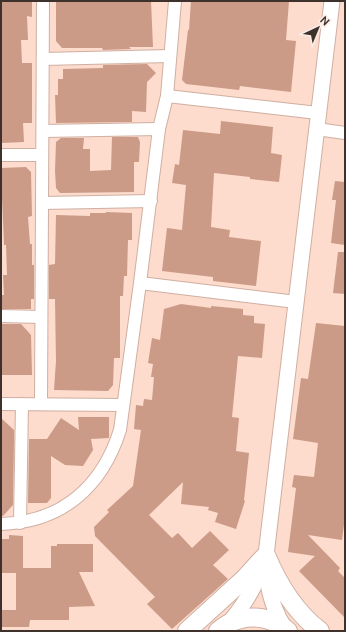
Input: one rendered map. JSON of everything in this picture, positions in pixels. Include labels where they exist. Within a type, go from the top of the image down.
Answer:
[{"type":"main road","points":[[187,631],[244,580],[266,555],[274,574],[293,604],[303,617],[320,631]]},
{"type":"main road","points":[[224,627],[242,618],[252,617],[272,620],[286,629]]},
{"type":"street","points":[[41,404],[43,1]]},
{"type":"street","points":[[1,524],[20,523],[54,512],[70,503],[84,492],[106,464],[120,430],[159,129],[167,96],[175,1]]},
{"type":"street","points":[[286,629],[273,606],[266,570],[266,555],[332,1]]},
{"type":"street","points":[[43,58],[170,56]]},
{"type":"street","points":[[167,96],[318,113]]},
{"type":"street","points":[[42,131],[159,129]]},
{"type":"street","points":[[316,129],[345,133]]},
{"type":"street","points":[[1,154],[42,155]]},
{"type":"street","points":[[42,203],[150,201]]},
{"type":"street","points":[[140,283],[296,302]]},
{"type":"street","points":[[1,316],[41,317]]},
{"type":"street","points":[[1,404],[123,405]]},
{"type":"street","points":[[20,523],[22,404]]},
{"type":"street","points":[[224,627],[251,592],[266,555]]},
{"type":"building","points":[[1,1],[32,1],[32,17],[27,16],[28,40],[21,40],[22,63],[32,63],[32,123],[23,123],[24,142],[1,143]]},
{"type":"building","points":[[56,1],[151,1],[153,47],[129,47],[131,49],[103,50],[102,48],[62,48],[56,41]]},
{"type":"building","points":[[191,1],[289,1],[286,40],[296,41],[291,92],[240,86],[239,90],[186,84],[182,80],[189,30]]},
{"type":"building","points":[[147,64],[156,73],[147,82],[146,112],[132,111],[132,122],[56,123],[55,95],[58,95],[58,79],[63,79],[63,69],[103,68],[103,65]]},
{"type":"building","points":[[221,121],[273,127],[271,153],[282,155],[279,182],[214,173],[211,227],[230,230],[229,237],[261,241],[256,286],[213,281],[213,277],[162,271],[167,228],[182,230],[186,185],[172,183],[175,164],[179,165],[183,130],[220,134]]},
{"type":"building","points":[[112,137],[138,137],[140,142],[139,162],[134,162],[134,192],[60,193],[56,188],[56,142],[61,138],[84,138],[83,149],[90,149],[90,171],[111,170]]},
{"type":"building","points":[[26,167],[31,172],[32,216],[28,217],[30,244],[32,244],[32,265],[34,265],[34,299],[31,299],[31,309],[1,309],[1,295],[4,295],[3,275],[7,275],[6,245],[4,245],[1,198],[1,168]]},
{"type":"building","points":[[335,181],[345,182],[345,245],[331,243],[336,200],[332,200]]},
{"type":"building","points":[[90,213],[132,213],[132,240],[128,240],[127,276],[124,276],[123,296],[120,296],[120,358],[114,358],[113,385],[108,391],[54,390],[56,361],[55,299],[49,299],[49,265],[55,264],[56,215],[90,216]]},
{"type":"building","points":[[338,252],[345,252],[345,294],[333,293]]},
{"type":"building","points":[[181,304],[211,308],[211,306],[243,309],[243,315],[254,316],[254,323],[265,324],[262,358],[238,356],[232,417],[239,418],[236,451],[249,453],[245,501],[236,529],[215,522],[218,513],[208,510],[209,507],[181,504],[183,482],[149,515],[172,538],[178,533],[192,548],[210,531],[229,550],[213,565],[228,579],[172,629],[147,604],[155,597],[95,536],[94,527],[109,512],[107,510],[133,486],[141,430],[134,429],[136,405],[143,406],[144,399],[152,400],[154,377],[151,377],[153,364],[148,363],[152,338],[160,340],[164,309]]},
{"type":"building","points":[[316,323],[345,326],[345,517],[342,540],[308,535],[340,568],[338,571],[345,578],[345,618],[299,571],[315,556],[288,552],[296,488],[292,487],[294,475],[314,477],[318,443],[293,439],[301,378],[308,379]]},
{"type":"building","points":[[1,324],[21,324],[31,335],[32,375],[1,375]]},
{"type":"building","points":[[78,417],[109,417],[109,438],[91,439],[93,450],[83,466],[65,465],[51,456],[51,498],[47,503],[28,503],[29,439],[47,439],[61,418],[79,430]]},
{"type":"building","points":[[1,418],[14,430],[13,505],[3,516],[1,516]]},
{"type":"building","points":[[9,535],[23,536],[23,568],[51,568],[51,546],[57,546],[57,544],[93,544],[93,572],[79,572],[95,606],[69,607],[69,620],[30,620],[29,627],[1,627],[1,610],[16,610],[16,573],[1,573],[1,539],[9,539]]}]
